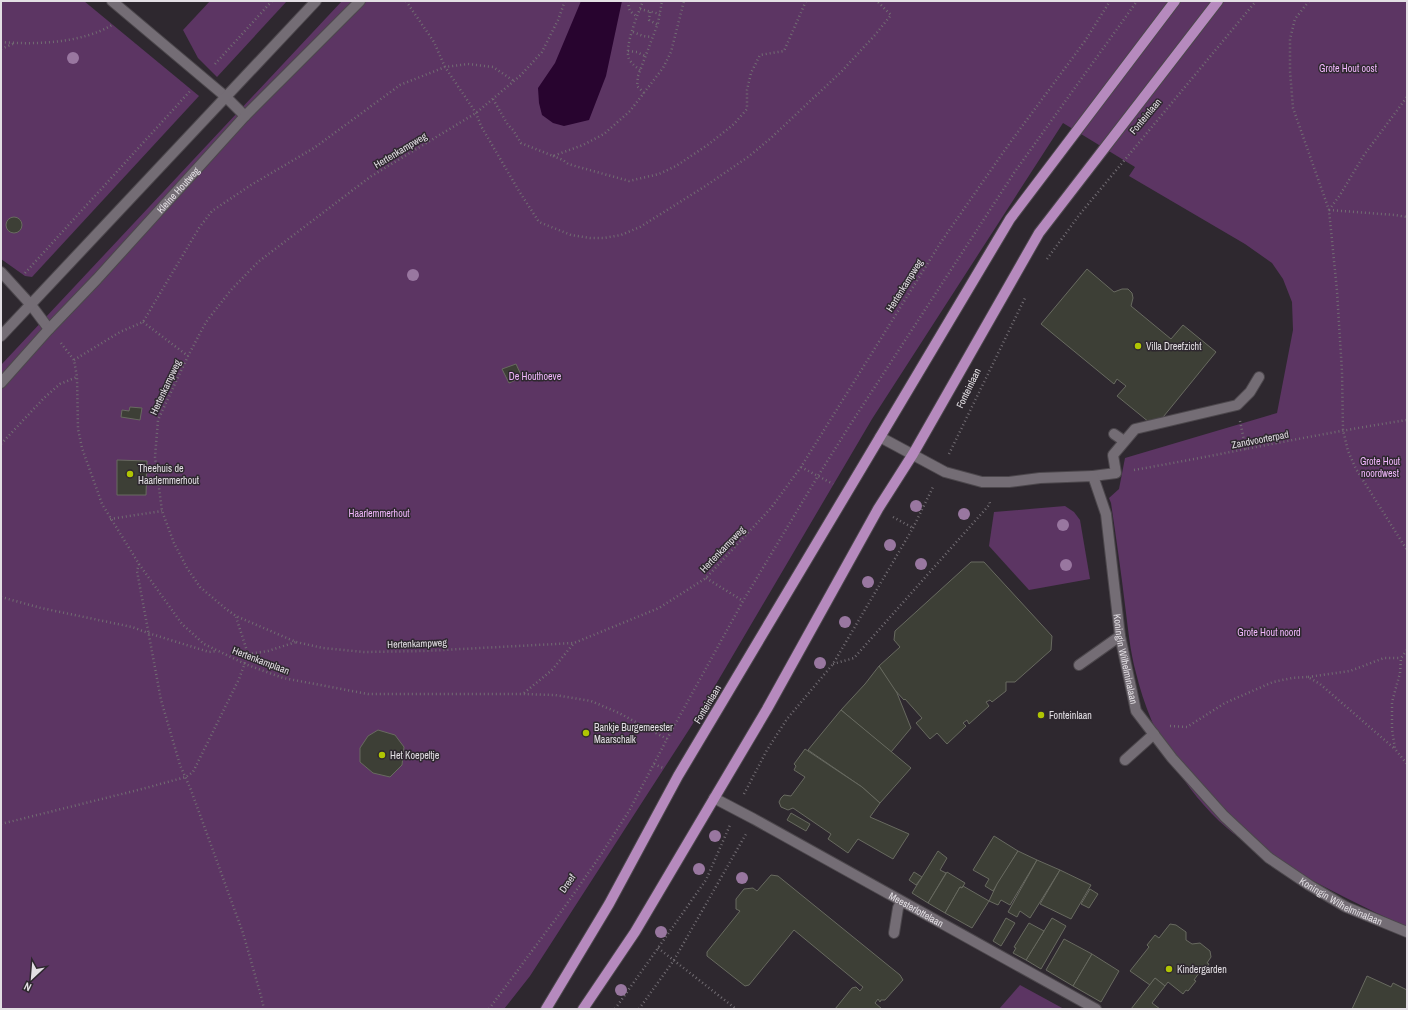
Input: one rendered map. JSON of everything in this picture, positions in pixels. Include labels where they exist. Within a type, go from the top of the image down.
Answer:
[{"type":"main road","name":"Fonteinlaan","points":[[546,1009],[609,904],[678,776],[1010,219],[1175,1]]},
{"type":"main road","name":"Fonteinlaan","points":[[714,798],[767,709],[878,509],[913,454],[1039,233],[1218,1]]},
{"type":"main road","points":[[582,1009],[635,932],[714,798]]},
{"type":"street","points":[[112,1],[226,97],[245,116]]},
{"type":"street","points":[[1,336],[316,1]]},
{"type":"street","name":"Kleine Houtweg","points":[[1,383],[245,116],[360,1]]},
{"type":"street","points":[[1,272],[31,305],[49,329]]},
{"type":"street","points":[[880,437],[941,470],[982,482],[1009,482],[1040,478],[1093,476],[1116,473],[1113,454],[1135,429],[1237,405],[1250,392],[1259,377]]},
{"type":"street","points":[[1114,434],[1124,441]]},
{"type":"street","name":"Koningin Wilhelminalaan","points":[[1093,476],[1106,514],[1120,636],[1136,711],[1172,758],[1224,816],[1268,858],[1346,907],[1407,932]]},
{"type":"street","points":[[1079,665],[1120,636]]},
{"type":"street","points":[[1125,760],[1153,733]]},
{"type":"street","name":"Meesterlottelaan","points":[[714,798],[1096,1009]]},
{"type":"street","points":[[894,933],[898,908],[901,902]]},
{"type":"path","points":[[14,285],[272,1]]},
{"type":"path","points":[[406,1],[434,42],[445,67],[476,113],[487,136],[539,222],[571,235],[590,238],[604,238],[640,227],[707,185],[748,157],[772,138],[842,71],[892,15],[877,1]]},
{"type":"path","name":"Hertenkampweg","points":[[565,1],[558,20],[542,52],[514,81],[476,113],[370,177],[258,262],[231,290],[206,322],[188,356],[158,420],[155,457],[162,511],[174,543],[187,568],[200,587],[236,616],[296,642],[323,648],[364,652],[424,651],[574,643],[660,608],[706,578],[771,508],[801,467],[941,242],[1009,144],[1085,41],[1110,1]]},
{"type":"path","points":[[629,1],[628,6],[630,11],[638,17]]},
{"type":"path","points":[[640,70],[630,59],[628,51],[643,1]]},
{"type":"path","points":[[644,93],[637,86],[638,76],[652,37],[658,25],[662,1]]},
{"type":"path","points":[[554,156],[583,145],[604,134],[630,111],[663,68],[671,52],[684,1]]},
{"type":"path","points":[[493,99],[508,125],[521,143],[563,160],[568,164],[629,181],[659,174],[676,166],[709,144],[734,124],[747,109],[747,90],[751,73],[760,55],[784,51],[806,1]]},
{"type":"path","name":"Fonteinlaan","points":[[654,764],[743,601],[818,476],[1010,179],[1137,1]]},
{"type":"path","name":"Fonteinlaan","points":[[1042,265],[1080,214],[1256,1]]},
{"type":"path","points":[[1309,1],[1295,19],[1290,39],[1290,71],[1293,108],[1329,210],[1338,299],[1342,372],[1343,430],[1348,451],[1356,469],[1407,550]]},
{"type":"path","points":[[640,9],[660,14]]},
{"type":"path","points":[[650,12],[649,20],[658,25]]},
{"type":"path","points":[[1,42],[16,43],[62,41],[100,32],[128,15]]},
{"type":"path","points":[[633,32],[643,36],[652,37]]},
{"type":"path","points":[[1,49],[16,43]]},
{"type":"path","points":[[628,51],[636,52],[645,56]]},
{"type":"path","points":[[74,360],[120,332],[143,322],[199,228],[212,211],[251,185],[314,148],[400,85],[445,67],[468,64],[493,67],[514,81]]},
{"type":"path","points":[[1329,210],[1340,195],[1364,155],[1407,97]]},
{"type":"path","points":[[1329,210],[1407,217]]},
{"type":"path","name":"Fonteinlaan","points":[[736,810],[767,750],[786,719],[833,664],[913,528],[1027,293]]},
{"type":"path","points":[[143,322],[188,356]]},
{"type":"path","name":"Hertenkamplaan","points":[[49,329],[74,360],[77,377],[78,429],[82,448],[102,504],[139,564],[182,624],[204,644],[245,664],[283,678],[368,694],[524,694],[555,695],[592,701],[619,713],[667,739]]},
{"type":"path","points":[[1,444],[60,384],[77,377]]},
{"type":"path","points":[[1237,405],[1246,450]]},
{"type":"path","name":"Zandvoorterpad","points":[[1116,473],[1246,450],[1343,430],[1407,420]]},
{"type":"path","points":[[801,467],[818,476]]},
{"type":"path","points":[[833,664],[854,658],[990,504],[982,482]]},
{"type":"path","points":[[110,519],[162,511]]},
{"type":"path","points":[[139,564],[137,571],[161,700],[180,765],[186,777],[243,933],[264,1009]]},
{"type":"path","points":[[706,578],[743,601]]},
{"type":"path","points":[[1,597],[41,608],[132,627],[209,652],[218,651]]},
{"type":"path","points":[[1,824],[142,790],[186,777],[193,772],[239,679],[248,654],[236,616]]},
{"type":"path","points":[[248,654],[268,651],[296,642]]},
{"type":"path","points":[[524,694],[552,670],[574,643]]},
{"type":"path","points":[[1395,750],[1392,729],[1392,702],[1400,673],[1401,658],[1407,650]]},
{"type":"path","points":[[1153,733],[1160,725],[1187,727],[1225,703],[1273,682],[1292,678],[1350,671],[1384,658],[1401,658]]},
{"type":"path","points":[[1308,677],[1320,684],[1395,750],[1407,764]]},
{"type":"path","name":"Dreef","points":[[489,1009],[566,905],[600,856],[629,811],[654,764]]},
{"type":"path","points":[[615,1009],[706,880],[736,810]]},
{"type":"path","points":[[640,1009],[674,960],[754,819]]},
{"type":"path","points":[[658,948],[736,1009]]},
{"type":"green space","points":[[1,1],[84,1],[199,96],[32,277],[25,276],[1,259]]},
{"type":"green space","points":[[210,1],[287,1],[217,77],[198,58],[183,30]]},
{"type":"green space","name":"Haarlemmerhout","points":[[342,1],[1407,1],[1407,927],[1313,881],[1254,848],[1227,828],[1211,813],[1182,777],[1170,758],[1150,716],[1142,695],[1132,656],[1113,516],[1109,498],[1119,489],[1125,458],[1277,413],[1293,330],[1292,302],[1283,279],[1272,263],[1245,244],[1129,176],[1135,167],[1063,123],[872,419],[692,725],[530,976],[504,1009],[1,1009],[1,365]]},
{"type":"green space","points":[[1065,506],[1074,512],[1080,520],[1090,579],[1029,590],[989,546],[994,512]]},
{"type":"green space","points":[[1020,985],[1064,1009],[999,1009]]},
{"type":"shaded area","points":[[581,1],[622,1],[606,76],[589,120],[564,126],[553,123],[542,115],[539,103],[538,88],[555,63]]},
{"type":"building","points":[[14,217],[20,219],[22,225],[20,231],[14,233],[8,231],[6,225],[8,219]]},
{"type":"building","name":"Villa Dreefzicht","points":[[1087,269],[1114,292],[1122,289],[1128,289],[1132,293],[1133,298],[1131,306],[1171,339],[1183,325],[1216,352],[1155,427],[1117,396],[1126,386],[1117,379],[1114,384],[1041,324]]},
{"type":"building","points":[[516,364],[522,377],[509,383],[502,369]]},
{"type":"building","points":[[130,407],[142,408],[140,420],[121,417],[122,410],[129,411]]},
{"type":"building","points":[[117,460],[147,461],[146,495],[117,495]]},
{"type":"building","points":[[971,562],[984,562],[1052,636],[1051,650],[1015,682],[1006,682],[1006,691],[992,702],[990,700],[986,702],[989,706],[969,724],[967,720],[963,723],[966,726],[947,744],[937,733],[930,739],[916,723],[922,718],[892,687],[879,666],[900,647],[894,640],[895,631]]},
{"type":"building","points":[[879,666],[897,693],[911,728],[891,752],[841,710]]},
{"type":"building","points":[[841,710],[911,768],[880,803],[862,787],[808,750]]},
{"type":"building","name":"Het Koepeltje","points":[[378,730],[395,735],[404,747],[402,765],[390,777],[373,773],[360,762],[360,748],[368,736]]},
{"type":"building","points":[[805,749],[862,787],[880,803],[870,817],[909,834],[893,859],[858,839],[848,853],[828,839],[831,834],[793,808],[788,810],[781,807],[779,802],[781,798],[784,795],[791,796],[805,777],[794,770],[796,766],[794,764]]},
{"type":"building","points":[[791,813],[810,824],[806,831],[787,820]]},
{"type":"building","points":[[994,836],[1018,851],[993,891],[985,886],[989,879],[973,870]]},
{"type":"building","points":[[938,851],[947,858],[940,870],[946,873],[928,903],[912,893]]},
{"type":"building","points":[[1018,851],[1037,860],[1010,905],[1001,900],[998,905],[989,901],[997,884]]},
{"type":"building","points":[[1037,860],[1060,870],[1030,918],[1020,911],[1017,917],[1008,912]]},
{"type":"building","points":[[1060,870],[1091,885],[1071,919],[1040,904]]},
{"type":"building","points":[[914,872],[922,877],[916,885],[909,880]]},
{"type":"building","points":[[947,872],[965,883],[962,888],[960,887],[945,913],[928,903]]},
{"type":"building","points":[[771,875],[778,876],[900,975],[903,980],[885,1000],[881,1000],[880,1002],[878,999],[875,1003],[882,1009],[835,1009],[852,988],[856,987],[860,991],[863,987],[794,930],[749,985],[745,986],[707,956],[707,952],[740,911],[736,909],[736,899],[744,889],[753,888],[757,891]]},
{"type":"building","points":[[963,886],[989,901],[972,928],[945,913],[960,887],[962,888]]},
{"type":"building","points":[[1090,889],[1098,894],[1089,908],[1081,904]]},
{"type":"building","points":[[1006,918],[1015,923],[1001,946],[993,941]]},
{"type":"building","points":[[1052,918],[1066,926],[1041,969],[1026,960]]},
{"type":"building","points":[[1029,923],[1044,931],[1026,960],[1013,953],[1016,948],[1014,947]]},
{"type":"building","points":[[1170,924],[1176,925],[1186,932],[1186,940],[1192,944],[1200,943],[1210,951],[1211,957],[1207,963],[1209,964],[1201,975],[1199,973],[1194,980],[1196,981],[1188,991],[1186,990],[1183,994],[1168,982],[1165,986],[1155,978],[1150,985],[1130,971],[1149,947],[1147,945],[1155,935],[1159,938]]},
{"type":"building","points":[[1064,939],[1092,954],[1073,986],[1046,970]]},
{"type":"building","points":[[1092,954],[1119,971],[1101,1002],[1073,986]]},
{"type":"building","points":[[1367,976],[1391,987],[1393,983],[1407,990],[1407,1009],[1352,1009]]},
{"type":"building","points":[[1155,978],[1165,986],[1152,1003],[1160,1009],[1131,1009]]},
{"type":"place","name":"Villa Dreefzicht","points":[[1138,346]]},
{"type":"place","name":"Theehuis de Haarlemmerhout","points":[[130,474]]},
{"type":"place","name":"Fonteinlaan","points":[[1041,715]]},
{"type":"place","name":"Bankje Burgemeester Maarschalk","points":[[586,733]]},
{"type":"place","name":"Het Koepeltje","points":[[382,755]]},
{"type":"place","name":"Kindergarden","points":[[1169,969]]},
{"type":"park label","name":"Grote Hout oost","points":[[1348,68]]},
{"type":"park label","name":"De Houthoeve","points":[[535,376]]},
{"type":"park label","name":"Grote Hout noordwest","points":[[1380,466]]},
{"type":"park label","name":"Grote Hout noord","points":[[1269,632]]}]
